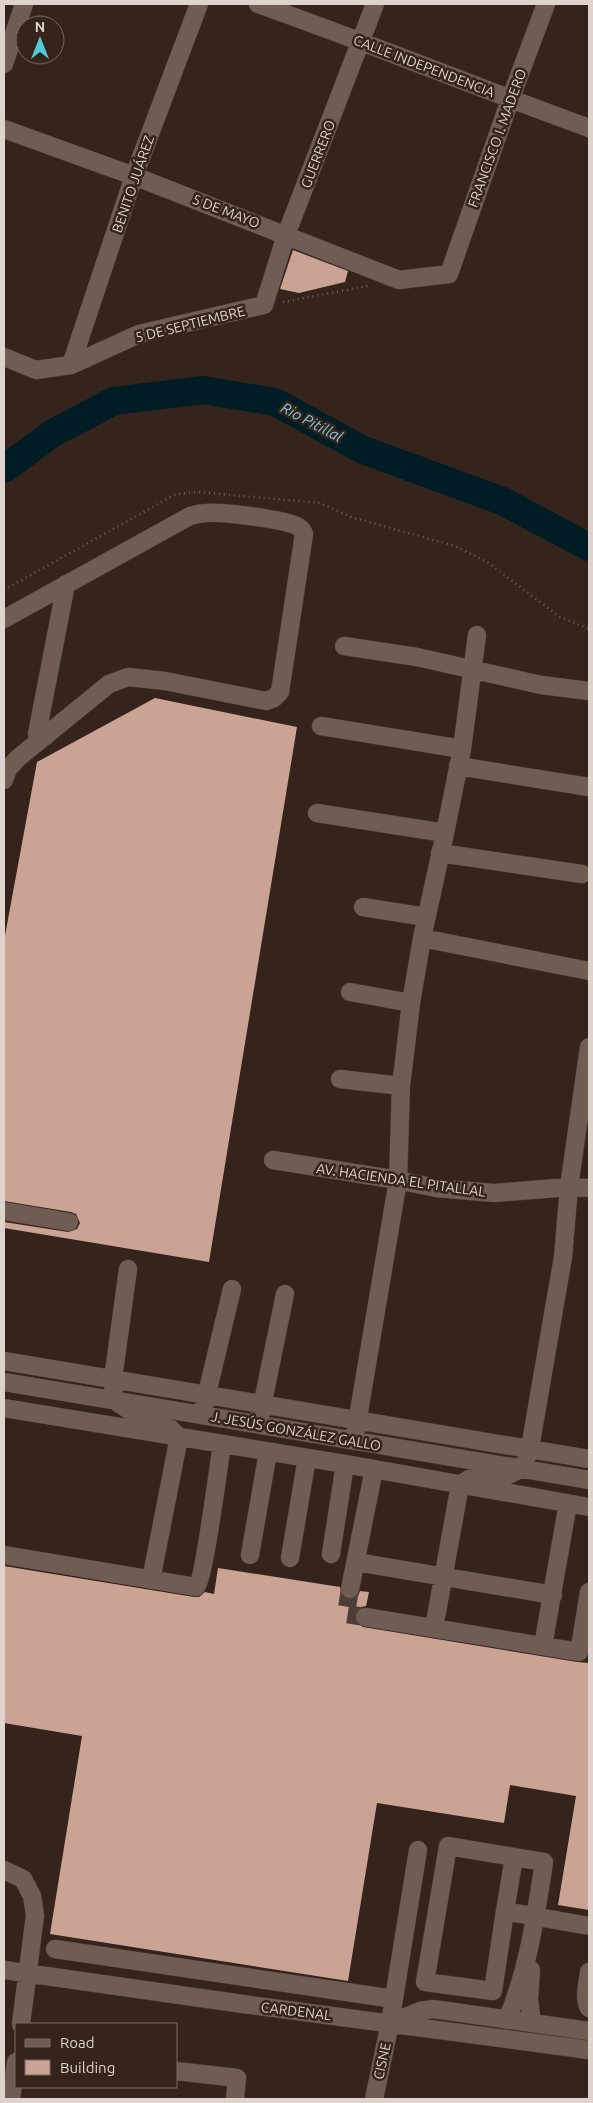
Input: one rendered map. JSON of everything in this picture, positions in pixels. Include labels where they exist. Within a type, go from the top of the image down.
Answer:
[{"type":"street","points":[[4,64],[24,4]]},
{"type":"street","name":"BENITO JUÁREZ","points":[[71,365],[134,176],[198,4]]},
{"type":"street","name":"CALLE INDEPENDENCIA","points":[[258,4],[362,41],[510,100],[589,128]]},
{"type":"street","name":"GUERRERO","points":[[264,305],[286,234],[375,4]]},
{"type":"street","name":"FRANCISCO I. MADERO","points":[[449,274],[546,4]]},
{"type":"street","name":"5 DE MAYO","points":[[4,129],[286,234],[399,280],[449,274]]},
{"type":"street","name":"5 DE SEPTIEMBRE","points":[[4,357],[36,370],[71,365],[138,334],[264,305]]},
{"type":"street","points":[[4,619],[190,516],[205,513],[233,514],[266,519],[291,524],[300,528],[304,534],[280,692],[274,698],[266,701],[165,681],[128,677],[109,684],[18,758],[5,772]]},
{"type":"street","points":[[46,736],[37,734],[66,584]]},
{"type":"street","points":[[354,1441],[398,1180],[401,1086],[411,1003],[426,917],[460,758],[477,635]]},
{"type":"street","points":[[344,646],[417,657],[541,685],[589,691]]},
{"type":"street","points":[[321,726],[589,787]]},
{"type":"street","points":[[317,813],[445,833]]},
{"type":"street","points":[[440,853],[582,874]]},
{"type":"street","points":[[363,907],[426,917]]},
{"type":"street","points":[[422,938],[589,971]]},
{"type":"street","points":[[350,992],[411,1003]]},
{"type":"street","points":[[434,1628],[460,1485],[469,1479],[504,1477],[523,1468],[530,1448],[563,1256],[569,1187],[589,1047]]},
{"type":"street","points":[[340,1078],[401,1086]]},
{"type":"street","name":"AV. HACIENDA EL PITALLAL","points":[[273,1160],[436,1188],[494,1193],[569,1187],[589,1188]]},
{"type":"street","points":[[4,1211],[69,1222]]},
{"type":"street","points":[[128,1269],[113,1379],[114,1400],[139,1417],[170,1429],[179,1437]]},
{"type":"street","points":[[202,1414],[232,1290]]},
{"type":"street","points":[[259,1423],[285,1294]]},
{"type":"street","name":"J. JESÚS GONZÁLEZ GALLO","points":[[4,1361],[589,1459]]},
{"type":"street","name":"J. JESÚS GONZÁLEZ GALLO","points":[[4,1382],[259,1423],[354,1441],[589,1480]]},
{"type":"street","points":[[4,1408],[345,1464],[589,1507]]},
{"type":"street","points":[[151,1580],[179,1437]]},
{"type":"street","points":[[4,1555],[194,1587],[198,1586],[222,1444]]},
{"type":"street","points":[[250,1555],[268,1452]]},
{"type":"street","points":[[290,1558],[306,1458]]},
{"type":"street","points":[[331,1554],[345,1464]]},
{"type":"street","points":[[350,1589],[374,1469]]},
{"type":"street","points":[[543,1646],[568,1503]]},
{"type":"street","points":[[356,1562],[553,1595]]},
{"type":"street","points":[[365,1616],[579,1652],[586,1635],[589,1592]]},
{"type":"street","points":[[507,2020],[530,1945],[544,1862],[514,1857],[448,1846],[425,1982],[492,1991],[514,1857]]},
{"type":"street","name":"CISNE","points":[[374,2099],[390,2023],[418,1850]]},
{"type":"street","points":[[4,1870],[23,1879],[32,1896],[35,1915],[21,2023]]},
{"type":"street","points":[[505,1911],[589,1926]]},
{"type":"street","points":[[530,1945],[529,1999],[532,2022]]},
{"type":"street","points":[[55,1949],[394,1999]]},
{"type":"street","name":"CARDENAL","points":[[4,1970],[589,2050]]},
{"type":"street","points":[[589,1972],[586,1996],[586,2003],[589,2008]]},
{"type":"street","points":[[390,2023],[420,2011],[433,2009],[589,2031]]},
{"type":"street","points":[[11,2099],[15,2069]]},
{"type":"street","points":[[178,2071],[237,2078],[235,2099]]},
{"type":"path","points":[[264,305],[370,286]]},
{"type":"path","points":[[320,503],[351,517],[455,546],[487,562],[560,617],[589,629]]},
{"type":"building","points":[[293,250],[348,271],[345,282],[299,293],[280,289]]},
{"type":"building","points":[[155,698],[297,727],[209,1262],[4,1228],[4,1222],[68,1232],[77,1229],[80,1223],[76,1214],[71,1212],[4,1201],[4,941],[37,762]]},
{"type":"building","points":[[4,1566],[194,1597],[199,1597],[205,1592],[214,1594],[218,1568],[340,1587],[343,1597],[348,1599],[358,1596],[360,1591],[369,1592],[366,1606],[361,1607],[355,1615],[355,1621],[363,1627],[589,1663],[589,1910],[558,1905],[576,1796],[510,1785],[504,1823],[377,1803],[348,1981],[50,1934],[82,1736],[4,1723]]},
{"type":"waterway","name":"Rio Pitillal","points":[[4,469],[53,433],[114,401],[203,390],[275,402],[363,450],[502,501],[589,547]]},
{"type":"tunnel","points":[[350,1589],[346,1614],[365,1617]]}]
